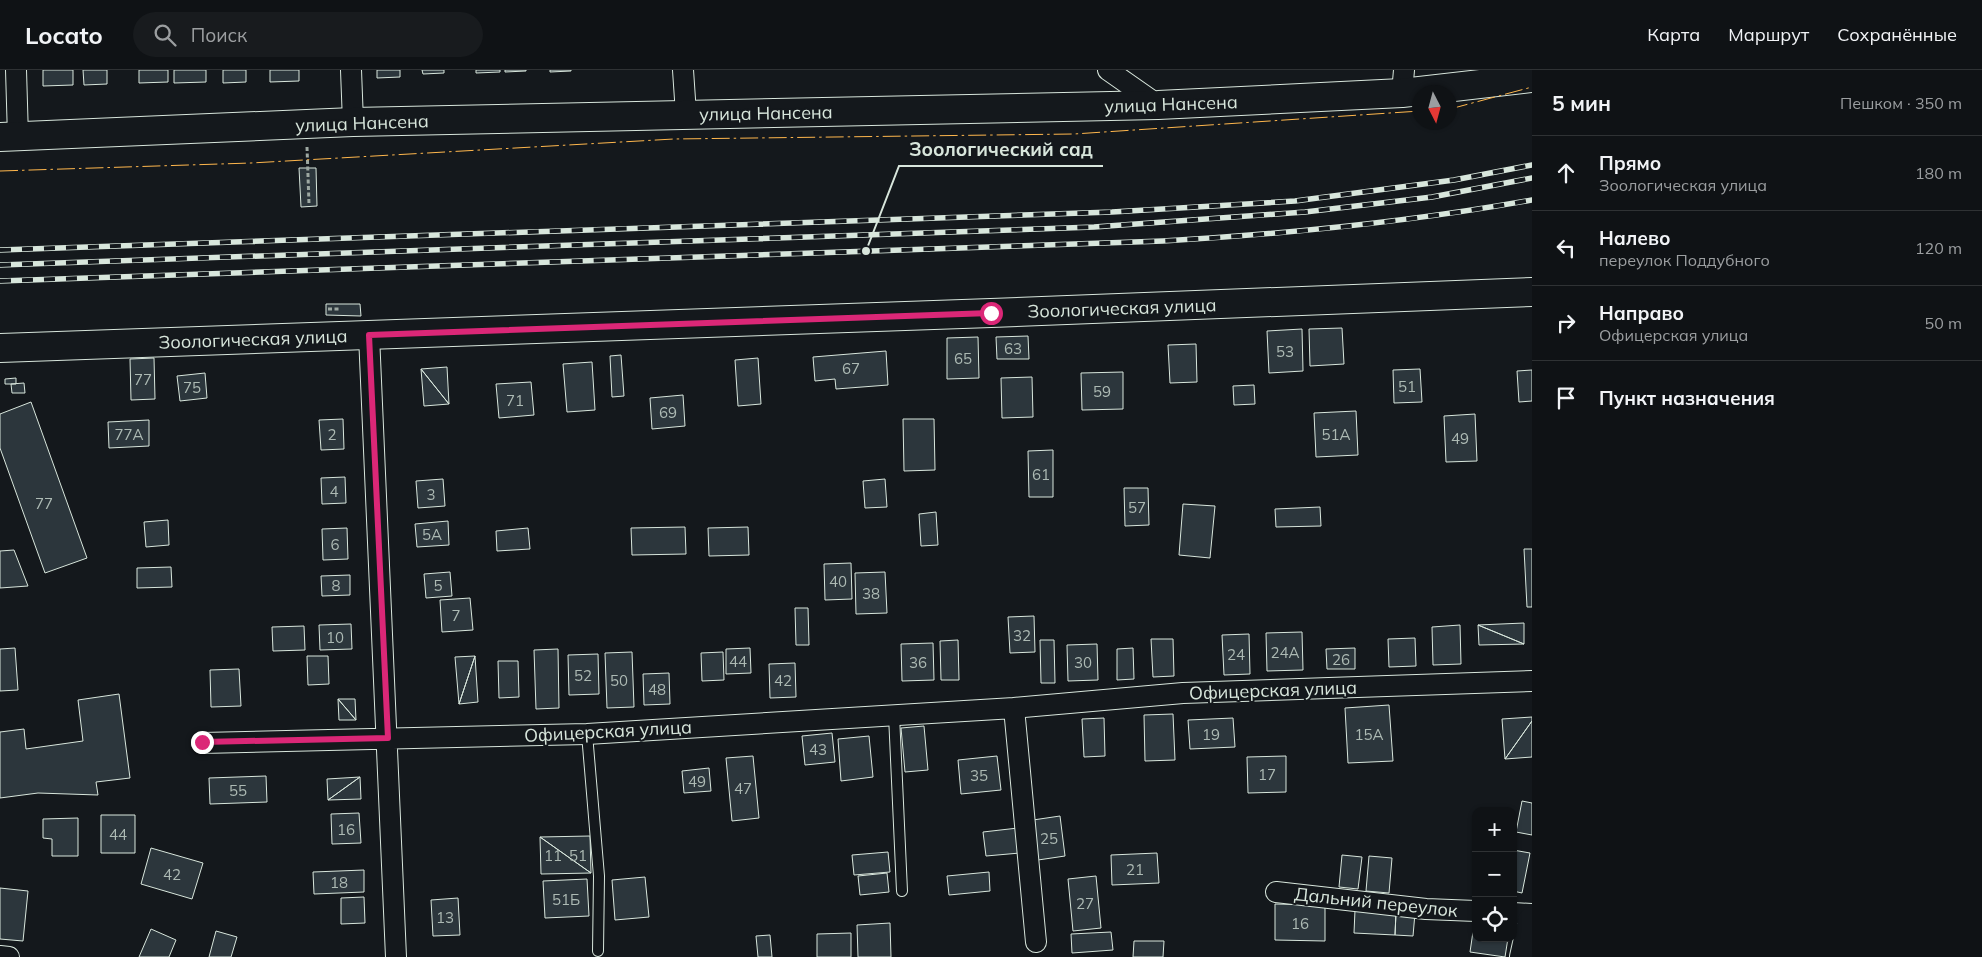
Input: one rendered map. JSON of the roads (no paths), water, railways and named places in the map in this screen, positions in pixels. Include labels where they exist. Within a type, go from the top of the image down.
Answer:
[{"type":"main road","name":"улица Нансена","points":[[9,137],[354,122],[1158,105],[1403,81],[1532,78]]},
{"type":"main road","name":"Зоологическая улица","points":[[11,347],[1532,292]]},
{"type":"main road","points":[[1524,957],[1532,921]]},
{"type":"street","points":[[9,137],[16,70]]},
{"type":"street","points":[[351,70],[354,122]]},
{"type":"street","points":[[683,70],[686,114]]},
{"type":"street","points":[[1108,70],[1158,105]]},
{"type":"street","points":[[369,335],[388,738],[396,957]]},
{"type":"street","name":"Офицерская улица","points":[[202,742],[587,734],[1014,708],[1183,693],[1532,681]]},
{"type":"street","points":[[1014,708],[1036,942]]},
{"type":"street","name":"Дальний переулок","points":[[1276,892],[1426,909],[1472,911]]},
{"type":"street","points":[[1517,913],[1532,914]]},
{"type":"street","points":[[0,956],[8,957]]},
{"type":"lane","points":[[894,715],[902,891]]},
{"type":"lane","points":[[587,734],[600,876],[598,951]]},
{"type":"railway","points":[[0,250],[1112,212],[1295,201],[1454,180],[1532,165]]},
{"type":"railway","points":[[0,265],[1094,227],[1305,212],[1432,197],[1532,178]]},
{"type":"railway","points":[[0,281],[1163,241],[1256,235],[1394,221],[1532,200]]},
{"type":"place","name":"Зоологический сад","points":[[866,251]]}]
